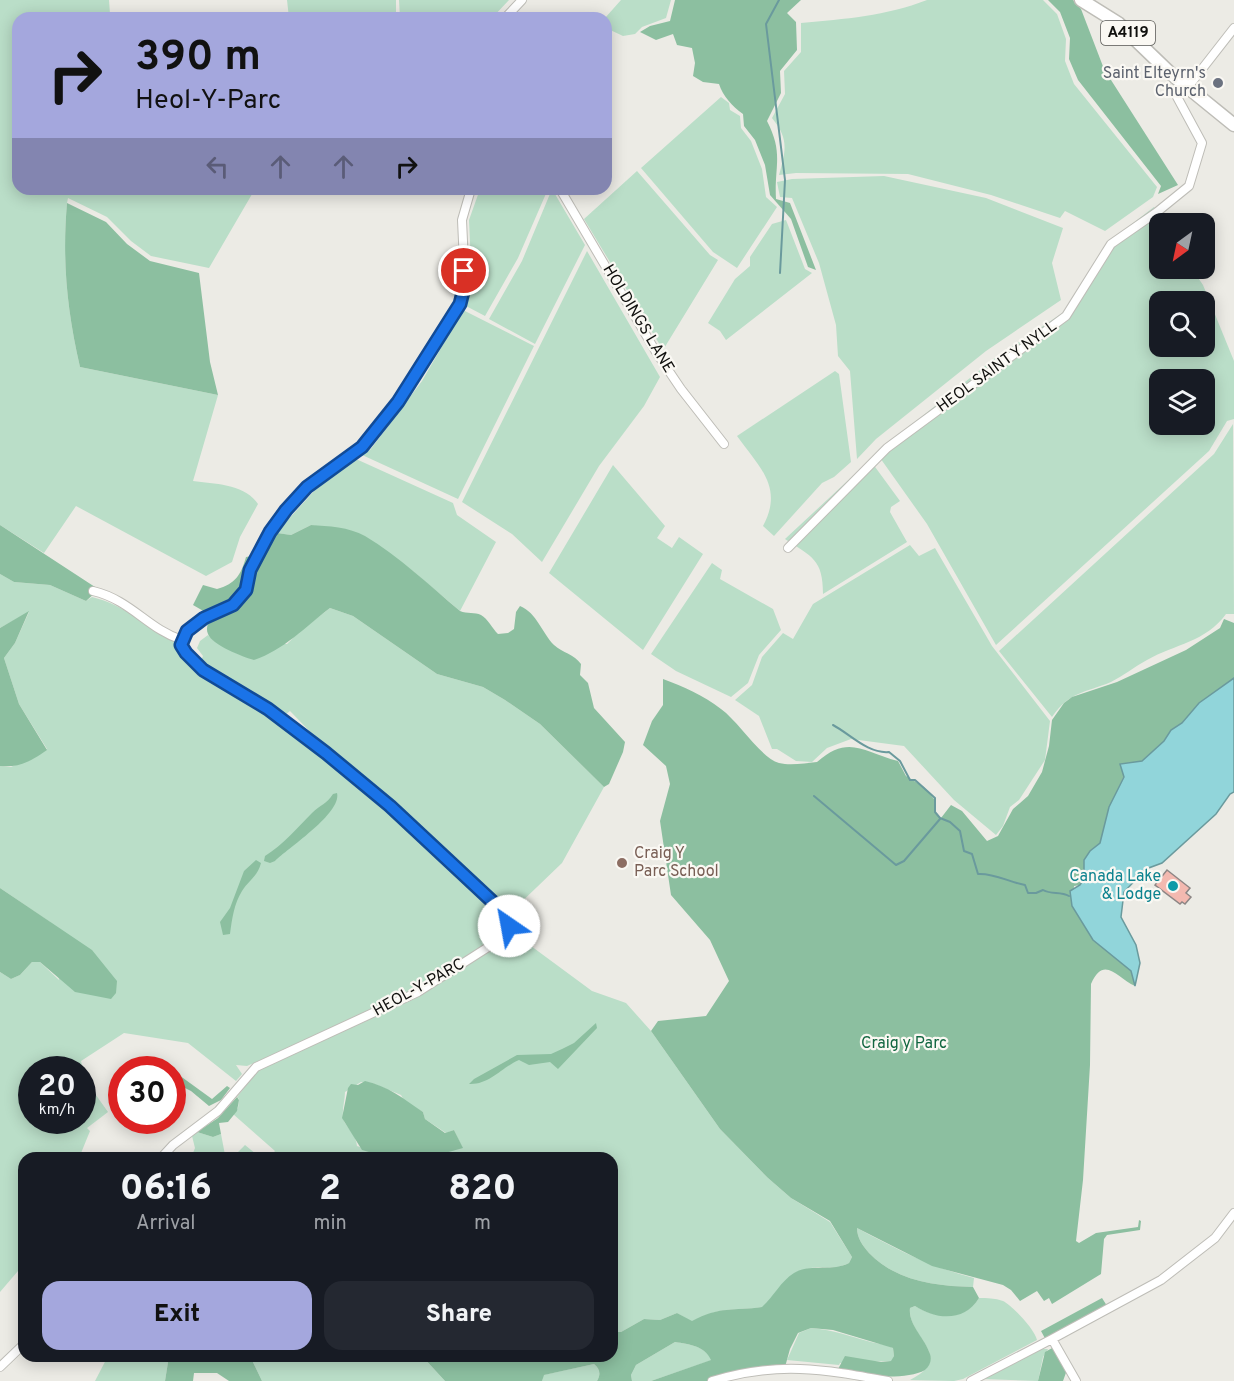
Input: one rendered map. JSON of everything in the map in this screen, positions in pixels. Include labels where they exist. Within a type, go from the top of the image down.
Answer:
[{"type":"main road","name":"A4119","points":[[1081,0],[1118,22],[1170,72],[1234,125]]},
{"type":"street","points":[[511,12],[522,0]]},
{"type":"street","name":"HEOL SAINT Y NYLL","points":[[788,548],[887,448],[1066,316],[1111,244],[1189,186],[1202,143],[1176,95],[1180,88],[1188,87],[1234,28]]},
{"type":"street","points":[[93,591],[128,605],[170,635],[182,640],[194,625],[233,605],[246,590],[250,570],[275,525],[307,487],[362,447],[413,380],[460,304],[465,284],[462,220],[469,195]]},
{"type":"street","name":"HOLDINGS LANE","points":[[564,195],[656,352],[681,389],[724,444]]},
{"type":"street","name":"HEOL-Y-PARC","points":[[167,1152],[218,1111],[256,1067],[418,992],[494,944],[506,931],[509,921],[495,904],[390,806],[313,741],[268,709],[203,670],[186,653],[181,645],[182,640]]},
{"type":"street","points":[[971,1381],[1161,1280],[1215,1238],[1234,1213]]},
{"type":"street","points":[[1052,1339],[1076,1381]]},
{"type":"street","points":[[0,1367],[18,1350]]},
{"type":"street","points":[[712,1381],[738,1374],[785,1367],[837,1371],[888,1381]]},
{"type":"green space","points":[[0,0],[109,0],[110,12],[12,12],[12,195],[252,195],[209,268],[151,256],[131,241],[107,217],[68,198],[65,245],[67,285],[80,367],[218,395],[193,481],[238,489],[252,497],[258,504],[240,537],[232,562],[206,576],[76,506],[44,553],[0,525]]},
{"type":"green space","points":[[287,0],[396,0],[396,12],[288,12]]},
{"type":"green space","points":[[399,0],[509,0],[498,12],[400,12]]},
{"type":"green space","points":[[621,0],[671,0],[666,18],[642,27],[635,34],[623,36],[612,31],[610,12]]},
{"type":"green space","points":[[675,0],[801,0],[787,13],[796,22],[797,50],[780,71],[781,93],[767,121],[777,151],[776,199],[790,203],[816,270],[808,267],[791,219],[770,195],[765,165],[755,140],[744,126],[743,114],[728,100],[719,84],[703,82],[693,76],[695,63],[692,48],[677,45],[673,34],[656,40],[640,32],[650,26],[670,21]]},
{"type":"green space","points":[[927,0],[1043,0],[1057,14],[1066,39],[1065,61],[1074,84],[1157,187],[1153,197],[1105,231],[1065,211],[1060,218],[991,195],[908,174],[796,173],[779,175],[784,139],[772,118],[785,94],[784,71],[801,52],[801,23],[881,13]]},
{"type":"green space","points":[[1048,0],[1073,0],[1081,9],[1104,69],[1178,185],[1158,194],[1161,186],[1078,80],[1069,59],[1070,38],[1060,12]]},
{"type":"green space","points":[[721,97],[729,103],[730,110],[740,116],[741,128],[751,141],[762,169],[766,197],[777,207],[737,268],[713,252],[641,168]]},
{"type":"green space","points":[[637,171],[710,255],[718,260],[663,350],[584,219]]},
{"type":"green space","points":[[884,176],[986,198],[1063,228],[1052,263],[1061,300],[986,351],[876,439],[857,459],[850,371],[838,356],[836,325],[819,263],[792,198],[780,197],[777,182],[792,179]]},
{"type":"green space","points":[[478,195],[545,195],[518,258],[485,316],[466,306],[472,284],[469,220]]},
{"type":"green space","points":[[550,195],[556,195],[585,245],[535,344],[489,319],[522,261]]},
{"type":"green space","points":[[67,203],[106,222],[127,244],[150,261],[199,273],[210,362],[218,395],[80,367],[67,285],[65,245]]},
{"type":"green space","points":[[1154,207],[1158,213],[1149,213],[1149,279],[1199,279],[1205,291],[1149,291],[1149,357],[1215,357],[1215,314],[1234,361],[1234,419],[1227,421],[1209,451],[996,645],[927,524],[878,455],[890,442],[995,358],[1073,306],[1111,240]]},
{"type":"green space","points":[[786,220],[805,269],[812,273],[726,340],[720,331],[708,323],[735,279],[750,266],[750,257],[772,224]]},
{"type":"green space","points":[[587,251],[660,377],[644,406],[599,466],[542,562],[512,534],[462,502]]},
{"type":"green space","points":[[463,310],[534,346],[458,499],[360,454],[370,450],[422,381]]},
{"type":"green space","points":[[835,371],[839,374],[851,462],[834,477],[822,483],[774,536],[763,526],[771,500],[766,478],[737,436]]},
{"type":"green space","points":[[1233,424],[1234,614],[1226,614],[1200,637],[1147,660],[1111,682],[1072,697],[1052,717],[999,651],[1214,454]]},
{"type":"green space","points":[[356,459],[453,503],[457,515],[496,542],[460,611],[414,572],[364,536],[311,525],[291,535],[276,533],[315,490]]},
{"type":"green space","points":[[870,460],[900,501],[891,507],[890,512],[907,542],[823,594],[821,573],[814,560],[785,539]]},
{"type":"green space","points":[[613,465],[665,526],[657,538],[672,548],[679,537],[703,554],[643,650],[549,573]]},
{"type":"green space","points":[[0,525],[95,587],[96,592],[86,601],[50,585],[14,582],[0,574]]},
{"type":"green space","points":[[311,525],[345,529],[365,536],[402,562],[460,611],[479,614],[498,634],[508,633],[514,629],[516,612],[520,606],[531,613],[554,645],[581,664],[580,675],[588,683],[594,708],[625,742],[609,784],[604,787],[540,724],[505,700],[483,687],[437,674],[353,616],[330,608],[285,644],[254,660],[215,642],[207,631],[212,616],[193,605],[203,585],[217,589],[233,581],[242,569],[246,557],[258,555],[270,532],[291,535]]},
{"type":"green space","points":[[910,545],[919,556],[935,548],[992,646],[1050,721],[1045,760],[1019,800],[1010,807],[1003,826],[996,835],[954,800],[904,746],[851,739],[827,748],[812,762],[796,761],[777,749],[772,749],[759,716],[735,700],[752,685],[762,657],[783,633],[793,639],[813,604]]},
{"type":"green space","points":[[712,563],[722,570],[720,579],[773,609],[781,630],[759,655],[748,683],[731,697],[676,671],[651,654]]},
{"type":"green space","points":[[0,574],[14,582],[50,585],[86,601],[92,597],[115,605],[177,642],[179,651],[193,668],[281,722],[332,763],[440,858],[493,912],[502,926],[488,943],[404,996],[247,1066],[236,1065],[242,1074],[236,1081],[188,1043],[124,1033],[89,1056],[18,1056],[18,1134],[89,1134],[81,1152],[18,1152],[18,1271],[0,1292],[0,972],[11,979],[20,975],[32,962],[40,962],[59,980],[50,922],[0,888],[0,766],[11,767],[47,749],[19,704],[4,658],[15,643],[29,612],[0,628]]},
{"type":"green space","points":[[330,608],[353,616],[437,674],[483,687],[505,700],[540,724],[604,787],[562,863],[512,911],[322,744],[290,711],[285,715],[200,663],[203,656],[197,648],[200,641],[208,635],[214,641],[287,644]]},
{"type":"green space","points":[[29,611],[15,643],[4,658],[19,704],[47,750],[25,763],[0,766],[0,628]]},
{"type":"green space","name":"Craig y Parc","points":[[1224,619],[1234,623],[1234,678],[1199,703],[1182,723],[1171,730],[1164,741],[1142,761],[1130,764],[1109,807],[1100,843],[1084,860],[1084,879],[1080,885],[1074,886],[1072,906],[1093,940],[1131,971],[1135,986],[1106,970],[1096,975],[1091,984],[1090,1065],[1083,1180],[1076,1241],[1079,1243],[1096,1233],[1138,1227],[1139,1220],[1141,1221],[1140,1230],[1107,1235],[1104,1239],[1101,1274],[1052,1304],[1049,1298],[1044,1301],[1037,1291],[1020,1301],[1011,1290],[1003,1285],[932,1266],[857,1228],[859,1238],[867,1250],[891,1270],[931,1283],[973,1287],[979,1298],[973,1306],[958,1315],[941,1316],[915,1306],[910,1308],[914,1326],[931,1356],[930,1363],[925,1370],[907,1376],[870,1376],[837,1371],[845,1356],[881,1362],[891,1361],[894,1356],[893,1348],[833,1330],[811,1328],[798,1333],[785,1367],[712,1381],[651,1381],[711,1360],[701,1349],[675,1342],[636,1365],[631,1375],[632,1381],[597,1381],[599,1372],[594,1364],[544,1375],[542,1381],[445,1381],[428,1362],[618,1362],[618,1332],[644,1319],[660,1320],[677,1313],[692,1321],[719,1311],[762,1307],[794,1273],[807,1268],[842,1266],[849,1263],[852,1257],[830,1221],[791,1198],[720,1129],[651,1031],[658,1021],[706,1016],[729,981],[710,940],[671,895],[660,821],[670,784],[666,766],[643,745],[652,721],[663,705],[663,679],[714,704],[728,715],[757,747],[779,763],[817,762],[838,749],[847,747],[865,750],[898,761],[906,776],[924,787],[934,799],[935,812],[941,818],[951,805],[962,811],[987,841],[998,836],[1013,809],[1028,796],[1042,772],[1049,746],[1052,720],[1064,703],[1072,697],[1117,682],[1186,650],[1220,628]]},
{"type":"green space","points":[[337,793],[331,810],[313,830],[275,861],[270,863],[264,861],[265,856],[284,842],[312,813]]},
{"type":"green space","points":[[256,860],[261,863],[260,867],[239,896],[230,934],[223,935],[220,922],[230,908],[244,871]]},
{"type":"green space","points":[[0,888],[92,950],[117,981],[116,993],[111,999],[75,992],[40,962],[32,962],[20,975],[11,979],[0,972]]},
{"type":"green space","points":[[512,932],[592,991],[626,1003],[651,1031],[720,1129],[791,1198],[830,1222],[852,1257],[849,1263],[835,1267],[802,1270],[789,1278],[763,1307],[719,1311],[692,1322],[677,1313],[660,1320],[644,1319],[618,1332],[618,1152],[446,1152],[462,1147],[454,1130],[446,1133],[425,1119],[423,1112],[405,1102],[401,1095],[372,1083],[361,1082],[345,1092],[343,1112],[345,1123],[354,1136],[357,1146],[375,1152],[274,1152],[233,1114],[238,1108],[239,1099],[237,1097],[256,1073],[267,1064],[414,999],[482,955]]},
{"type":"green space","points":[[596,1023],[597,1028],[558,1069],[550,1062],[529,1065],[519,1060],[490,1079],[469,1084],[517,1055],[551,1054],[562,1049],[574,1043]]},
{"type":"green space","points":[[186,1080],[212,1099],[227,1086],[230,1088],[221,1100],[209,1106],[186,1088]]},
{"type":"green space","points":[[365,1081],[381,1086],[402,1098],[423,1112],[425,1119],[445,1133],[454,1130],[463,1148],[449,1152],[369,1152],[362,1150],[342,1118],[348,1088],[351,1084],[358,1085]]},
{"type":"green space","points":[[96,1095],[108,1112],[96,1121]]},
{"type":"green space","points":[[237,1097],[239,1100],[237,1111],[228,1122],[219,1123],[221,1134],[213,1137],[197,1132],[218,1118]]},
{"type":"green space","points":[[197,1132],[213,1137],[221,1134],[224,1152],[193,1152],[195,1148],[192,1136]]},
{"type":"green space","points":[[245,1145],[254,1152],[238,1152]]},
{"type":"green space","points":[[857,1228],[929,1263],[974,1278],[973,1287],[931,1283],[891,1270],[867,1250],[859,1238]]},
{"type":"green space","points":[[979,1298],[1003,1301],[1018,1313],[1037,1340],[963,1379],[954,1381],[910,1380],[923,1371],[929,1363],[930,1355],[915,1329],[910,1308],[915,1306],[941,1315],[958,1314],[966,1311]]},
{"type":"green space","points":[[1102,1298],[1109,1309],[1047,1342],[1041,1331]]},
{"type":"green space","points":[[811,1328],[888,1346],[893,1348],[894,1356],[892,1361],[840,1363],[839,1365],[787,1360],[799,1333]]},
{"type":"green space","points":[[675,1342],[701,1349],[712,1360],[651,1381],[632,1381],[631,1375],[636,1365]]},
{"type":"green space","points":[[1054,1347],[1068,1367],[1063,1381],[1038,1381],[1045,1352]]},
{"type":"green space","points":[[1038,1349],[1048,1349],[1043,1357],[1038,1381],[981,1379]]},
{"type":"green space","points":[[105,1362],[168,1362],[165,1381],[95,1381]]},
{"type":"green space","points":[[168,1362],[253,1362],[262,1381],[229,1381],[217,1373],[194,1373],[193,1381],[165,1381]]},
{"type":"green space","points":[[253,1362],[428,1362],[445,1381],[262,1381]]},
{"type":"green space","points":[[594,1364],[599,1372],[597,1381],[542,1381],[543,1375]]},
{"type":"water","points":[[1234,678],[1234,792],[1230,794],[1216,814],[1162,863],[1146,869],[1124,892],[1121,917],[1136,945],[1140,963],[1135,986],[1131,971],[1093,940],[1072,906],[1070,891],[1080,885],[1084,879],[1084,860],[1100,843],[1109,807],[1124,777],[1120,764],[1142,761],[1164,741],[1171,730],[1182,723],[1199,703]]},
{"type":"building","name":"Canada Lake & Lodge","points":[[1167,870],[1190,888],[1186,893],[1191,897],[1185,904],[1182,902],[1180,904],[1155,885]]},
{"type":"waterway","points":[[779,0],[766,24],[785,180],[780,273]]},
{"type":"waterway","points":[[833,725],[867,747],[889,752],[900,761],[910,780],[915,780],[935,798],[935,812],[940,818],[950,822],[960,831],[964,851],[972,854],[978,874],[1025,885],[1028,893],[1043,890],[1069,896]]},
{"type":"waterway","points":[[814,796],[896,865],[904,861],[940,819]]},
{"type":"place","name":"Saint Elteyrn's Church","points":[[1218,83]]},
{"type":"place","name":"Craig Y Parc School","points":[[622,863]]},
{"type":"place","name":"Canada Lake & Lodge","points":[[1173,886]]},
{"type":"route","points":[[464,271],[465,284],[460,304],[398,402],[362,447],[307,487],[286,510],[270,532],[250,570],[246,590],[233,605],[194,625],[187,631],[181,645],[193,662],[203,670],[284,719],[354,775],[495,904],[506,916],[509,926]]}]
